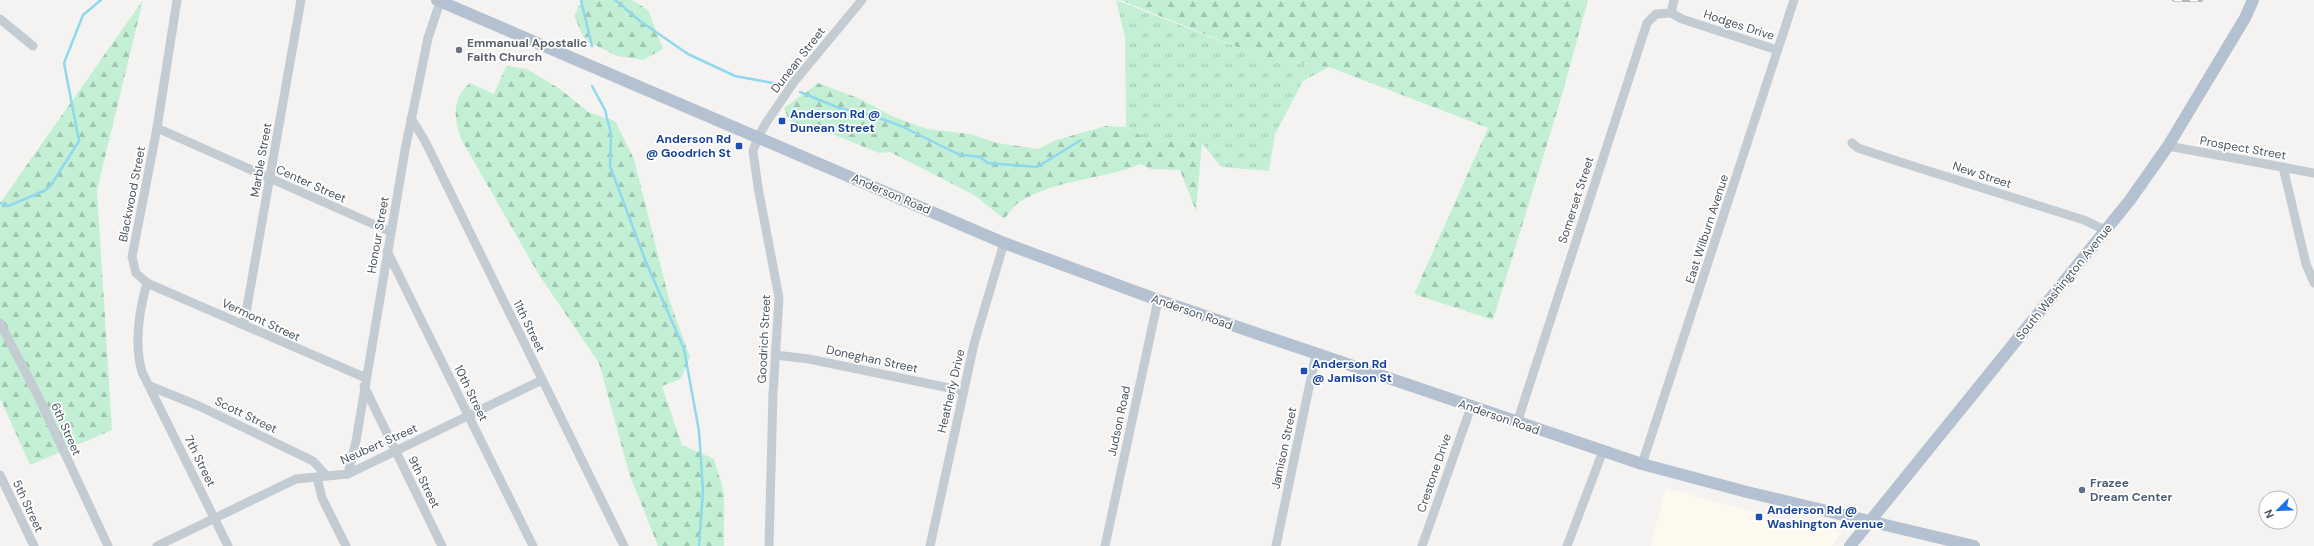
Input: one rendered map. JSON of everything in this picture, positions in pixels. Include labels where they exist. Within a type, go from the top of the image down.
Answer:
[{"type":"main road","name":"South Washington Avenue","points":[[1850,546],[2106,230],[2168,146],[2245,18],[2253,0]]},
{"type":"main road","name":"Anderson Road","points":[[438,1],[1004,243],[1158,300],[1518,424],[1642,464],[1747,492],[1974,546]]},
{"type":"street","name":"Blackwood Street","points":[[147,283],[136,273],[132,258],[157,128],[177,0]]},
{"type":"street","name":"Marble Street","points":[[244,324],[301,0]]},
{"type":"street","name":"Dunean Street","points":[[758,137],[794,82],[862,0]]},
{"type":"street","points":[[1671,13],[1674,0]]},
{"type":"street","name":"East Wilburn Avenue","points":[[1642,464],[1794,0]]},
{"type":"street","name":"Honour Street","points":[[348,474],[356,441],[387,251],[412,118],[428,38],[438,1]]},
{"type":"street","name":"Hodges Drive","points":[[1671,13],[1682,19],[1777,50]]},
{"type":"street","name":"Somerset Street","points":[[1518,424],[1647,23],[1656,14],[1671,13]]},
{"type":"street","points":[[0,19],[33,46]]},
{"type":"street","name":"11th Street","points":[[412,118],[425,141],[624,546]]},
{"type":"street","name":"Center Street","points":[[157,128],[391,232]]},
{"type":"street","name":"Goodrich Street","points":[[758,137],[754,151],[758,187],[778,287],[779,307],[775,355],[769,546]]},
{"type":"street","name":"New Street","points":[[1852,143],[1884,156],[2084,220],[2106,230]]},
{"type":"street","name":"Prospect Street","points":[[2168,146],[2314,173]]},
{"type":"street","points":[[2283,167],[2306,264],[2314,283]]},
{"type":"street","name":"Heatherly Drive","points":[[930,546],[974,344],[1004,243]]},
{"type":"street","name":"10th Street","points":[[387,251],[533,546]]},
{"type":"street","points":[[147,283],[140,316],[138,348],[141,367],[150,386]]},
{"type":"street","name":"Vermont Street","points":[[147,283],[244,324],[365,382]]},
{"type":"street","name":"Judson Road","points":[[1105,546],[1158,300]]},
{"type":"street","name":"6th Street","points":[[0,323],[39,398],[108,546]]},
{"type":"street","name":"Jamison Street","points":[[1276,546],[1316,354]]},
{"type":"street","name":"Doneghan Street","points":[[775,355],[809,359],[964,391]]},
{"type":"street","name":"Neubert Street","points":[[157,546],[296,479],[348,474],[542,380]]},
{"type":"street","name":"9th Street","points":[[365,382],[396,451],[442,546]]},
{"type":"street","name":"Scott Street","points":[[150,386],[199,406],[313,461],[322,476]]},
{"type":"street","name":"7th Street","points":[[150,386],[228,546]]},
{"type":"street","name":"Crestone Drive","points":[[1422,546],[1471,407]]},
{"type":"street","points":[[1567,546],[1603,451]]},
{"type":"street","name":"5th Street","points":[[0,475],[3,489],[34,546]]},
{"type":"street","points":[[322,476],[322,498],[346,546]]},
{"type":"shaded area","points":[[1666,488],[1779,519],[1842,532],[1832,546],[1651,546]]},
{"type":"green space","points":[[143,0],[97,190],[112,430],[30,465],[0,398],[0,203]]},
{"type":"green space","points":[[582,0],[632,0],[648,10],[663,49],[643,60],[617,56],[585,40],[574,16]]},
{"type":"green space","points":[[1116,0],[1262,57],[1329,67],[1303,81],[1275,134],[1269,171],[1221,167],[1202,143],[1171,140],[1152,143],[1126,127],[1125,37]]},
{"type":"green space","points":[[1120,0],[1588,0],[1560,102],[1493,320],[1414,294],[1488,128],[1329,67],[1262,57]]},
{"type":"green space","points":[[506,66],[527,69],[560,89],[588,112],[615,121],[634,159],[669,299],[690,357],[681,379],[662,386],[682,445],[714,459],[724,492],[724,546],[658,546],[629,473],[599,363],[539,275],[461,139],[457,124],[456,109],[457,102],[464,89],[470,83],[494,94]]},
{"type":"green space","points":[[818,83],[858,98],[894,117],[927,129],[971,134],[997,143],[1038,149],[1056,140],[1106,126],[1126,127],[1153,143],[1171,140],[1202,143],[1196,211],[1180,170],[1151,169],[1141,164],[1063,184],[1032,195],[1014,206],[1004,219],[974,195],[890,152],[879,153],[832,134],[811,133],[789,120],[784,108]]},
{"type":"waterway","points":[[0,203],[8,206],[44,191],[51,185],[79,141],[64,63],[83,15],[101,0]]},
{"type":"waterway","points":[[581,0],[592,46]]},
{"type":"waterway","points":[[615,0],[640,21],[688,54],[735,76],[778,84]]},
{"type":"waterway","points":[[592,86],[605,110],[611,134],[610,166],[646,262],[684,349],[699,431],[703,491],[699,546]]},
{"type":"waterway","points":[[800,92],[839,108],[874,116],[901,126],[958,154],[980,157],[988,163],[1037,167],[1081,140]]},
{"type":"railway","points":[[2174,0],[2201,0]]},
{"type":"place","name":"Emmanual Apostalic Faith Church","points":[[459,50]]},
{"type":"place","name":"Anderson Rd @ Dunean Street","points":[[782,121]]},
{"type":"place","name":"Anderson Rd @ Goodrich St","points":[[739,146]]},
{"type":"place","name":"Anderson Rd @ Jamison St","points":[[1304,371]]},
{"type":"place","name":"Frazee Dream Center","points":[[2082,490]]},
{"type":"place","name":"Anderson Rd @ Washington Avenue","points":[[1759,517]]}]
